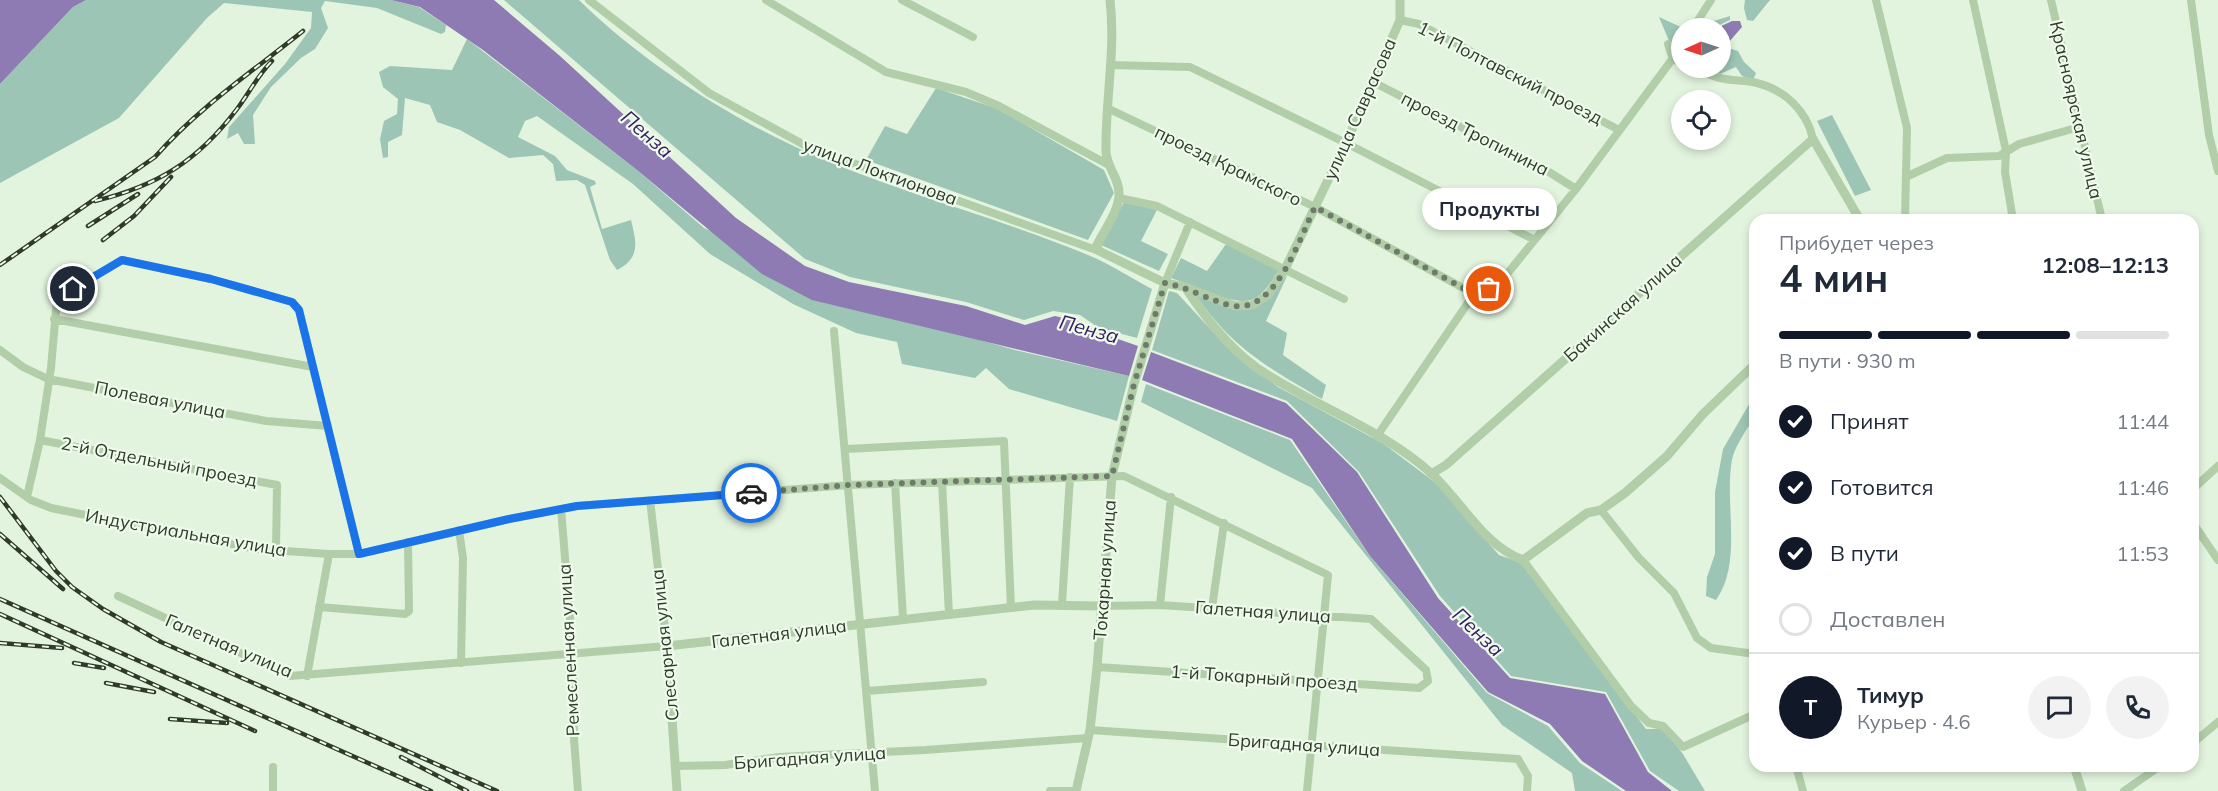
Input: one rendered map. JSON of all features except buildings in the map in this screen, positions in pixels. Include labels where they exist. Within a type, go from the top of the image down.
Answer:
[{"type":"street","points":[[766,0],[886,72],[950,88],[999,106],[1107,164],[1119,184],[1119,198],[1097,245],[1099,251]]},
{"type":"street","points":[[902,0],[973,37]]},
{"type":"street","points":[[1107,164],[1107,108],[1112,35],[1110,0]]},
{"type":"street","name":"улица Саврасова","points":[[1099,251],[1165,283],[1185,287],[1235,306],[1252,305],[1268,295],[1285,269],[1346,143],[1400,20],[1400,0]]},
{"type":"street","points":[[1699,18],[1711,0]]},
{"type":"street","points":[[1876,0],[1907,128],[1908,176],[1905,214]]},
{"type":"street","points":[[1973,0],[2006,151],[2005,172],[2012,214]]},
{"type":"street","name":"Красноярская улица","points":[[2051,0],[2101,214]]},
{"type":"street","points":[[2191,0],[2209,135],[2218,171]]},
{"type":"street","name":"улица Локтионова","points":[[592,1],[709,93],[808,147],[1099,251]]},
{"type":"street","name":"1-й Полтавский проезд","points":[[1400,20],[1419,24],[1619,130]]},
{"type":"street","points":[[1668,44],[1671,55]]},
{"type":"street","points":[[1377,436],[1474,294],[1489,289],[1507,274],[1533,239],[1576,189],[1671,60]]},
{"type":"street","points":[[1110,65],[1190,67],[1346,143],[1533,239]]},
{"type":"street","points":[[1719,78],[1756,83],[1777,90],[1792,100],[1810,125],[1813,139],[1857,214]]},
{"type":"street","name":"проезд Тропинина","points":[[1373,82],[1549,172],[1576,189]]},
{"type":"street","name":"проезд Крамского","points":[[1107,108],[1315,207],[1474,294]]},
{"type":"street","points":[[1908,176],[1947,158],[1999,156],[2019,144],[2079,127]]},
{"type":"street","name":"Бакинская улица","points":[[1431,474],[1446,465],[1813,139]]},
{"type":"street","points":[[1119,198],[1157,206],[1344,299]]},
{"type":"street","points":[[1165,283],[1190,222]]},
{"type":"street","points":[[27,497],[40,440],[51,368],[57,299],[122,260],[211,279],[292,302],[299,310],[359,554]]},
{"type":"street","name":"Токарная улица","points":[[1076,791],[1089,734],[1097,667],[1112,476],[1134,384],[1165,283]]},
{"type":"street","points":[[1185,287],[1207,320],[1230,345],[1256,367],[1295,392],[1322,403],[1377,436],[1431,474],[1504,553],[1523,560],[1631,706],[1649,723],[1663,726],[1683,747],[1749,717]]},
{"type":"street","points":[[54,319],[313,367]]},
{"type":"street","points":[[834,331],[875,791]]},
{"type":"street","name":"Полевая улица","points":[[0,350],[23,367],[48,379],[266,421],[328,426]]},
{"type":"street","points":[[1523,560],[1587,513],[1601,510],[1625,493],[1667,456],[1703,414],[1749,370]]},
{"type":"street","name":"2-й Отдельный проезд","points":[[40,440],[277,485],[276,550]]},
{"type":"street","points":[[846,449],[1004,441],[1011,608]]},
{"type":"street","points":[[2199,483],[2218,466]]},
{"type":"street","name":"Индустриальная улица","points":[[0,478],[27,497],[51,508],[78,515],[276,550],[359,554],[561,509],[849,485],[1124,476],[1328,574],[1324,616]]},
{"type":"street","points":[[1062,604],[1070,477]]},
{"type":"street","points":[[942,482],[949,614]]},
{"type":"street","points":[[895,483],[903,618]]},
{"type":"street","points":[[1161,605],[1171,497]]},
{"type":"street","name":"Слесарная улица","points":[[650,500],[667,646],[677,791]]},
{"type":"street","name":"Ремесленная улица","points":[[561,509],[573,655],[574,739],[578,791]]},
{"type":"street","points":[[1601,510],[1639,558],[1674,593],[1697,638],[1711,648],[1749,653]]},
{"type":"street","points":[[1212,608],[1224,523]]},
{"type":"street","points":[[459,530],[463,558],[461,663]]},
{"type":"street","points":[[2199,532],[2218,560]]},
{"type":"street","points":[[319,607],[405,614],[409,611],[408,542]]},
{"type":"street","points":[[307,676],[329,554]]},
{"type":"street","name":"Галетная улица","points":[[118,596],[290,676],[573,655],[903,618],[1062,604],[1161,605],[1371,619],[1426,670],[1428,681]]},
{"type":"street","points":[[1306,791],[1324,616]]},
{"type":"street","name":"1-й Токарный проезд","points":[[1097,667],[1419,688],[1428,681]]},
{"type":"street","points":[[867,691],[983,682]]},
{"type":"street","points":[[2199,738],[2218,722]]},
{"type":"street","name":"Бригадная улица","points":[[676,766],[1089,734],[1518,759],[1528,776],[1527,791]]},
{"type":"street","points":[[273,767],[273,791]]},
{"type":"street","points":[[1798,772],[1803,791]]},
{"type":"street","points":[[2076,772],[2082,791]]},
{"type":"street","points":[[2124,791],[2151,772]]},
{"type":"street","points":[[1050,791],[1076,791]]},
{"type":"green space","points":[[86,0],[391,0],[419,7],[446,25],[445,32],[441,34],[377,8],[325,1],[321,8],[328,28],[315,49],[301,58],[271,87],[253,115],[255,144],[244,144],[238,133],[227,139],[229,127],[285,64],[311,28],[312,12],[224,3],[207,18],[119,118],[0,183],[0,84],[73,7]]},
{"type":"green space","points":[[504,0],[579,0],[630,45],[658,66],[717,105],[778,139],[843,167],[913,193],[1054,241],[1112,267],[1152,289],[1137,338],[1099,328],[1080,315],[1053,311],[1024,320],[966,302],[850,277],[805,259]]},
{"type":"green space","points":[[1745,0],[1770,0],[1753,21],[1747,20]]},
{"type":"green space","points":[[1659,17],[1671,22],[1671,46]]},
{"type":"green space","points":[[467,39],[637,170],[704,228],[952,332],[1015,350],[1129,376],[1117,421],[1009,389],[986,368],[975,378],[902,364],[897,342],[856,333],[793,304],[710,254],[633,184],[537,116],[525,121],[518,137],[555,156],[567,170],[595,181],[596,184],[590,187],[602,229],[631,220],[635,249],[630,260],[617,270],[610,260],[585,185],[577,180],[556,181],[553,164],[543,155],[509,158],[460,130],[437,122],[430,105],[405,98],[402,135],[388,142],[388,157],[383,158],[380,139],[384,121],[397,114],[398,99],[383,87],[379,72],[390,66],[452,70]]},
{"type":"green space","points":[[1731,49],[1738,51],[1744,62],[1756,73],[1753,80],[1742,76],[1736,67],[1731,69]]},
{"type":"green space","points":[[936,88],[998,109],[1104,170],[1114,193],[1088,240],[866,160],[885,126],[907,134]]},
{"type":"green space","points":[[1832,115],[1871,190],[1855,196],[1817,121]]},
{"type":"green space","points":[[1124,202],[1157,210],[1141,241],[1168,254],[1159,271],[1101,245]]},
{"type":"green space","points":[[1226,244],[1279,270],[1256,298],[1243,301],[1233,300],[1171,278],[1181,258],[1207,271]]},
{"type":"green space","points":[[1288,274],[1266,321],[1287,333],[1283,355],[1326,385],[1322,399],[1267,366],[1237,343],[1195,294],[1226,307],[1247,310],[1265,300]]},
{"type":"green space","points":[[1169,291],[1177,293],[1228,348],[1278,387],[1384,444],[1437,484],[1499,555],[1522,563],[1646,729],[1664,729],[1683,754],[1705,791],[1679,791],[1650,771],[1606,692],[1511,676],[1440,596],[1359,472],[1287,401],[1152,350]]},
{"type":"green space","points":[[1146,384],[1290,440],[1370,556],[1487,693],[1548,726],[1580,763],[1622,791],[1575,791],[1572,773],[1502,725],[1312,488],[1141,402]]},
{"type":"green space","points":[[1749,404],[1749,427],[1736,447],[1732,460],[1730,477],[1731,551],[1724,585],[1716,600],[1706,596],[1707,577],[1715,554],[1715,492],[1723,449]]},
{"type":"water","points":[[0,0],[86,0],[73,7],[0,84]]},
{"type":"water","name":"Пенза","points":[[391,0],[494,0],[560,56],[736,218],[805,266],[849,282],[966,306],[1025,325],[1055,316],[1081,322],[1098,332],[1138,346],[1129,376],[812,300],[762,274],[637,170],[483,50],[420,7]]},
{"type":"water","points":[[1731,21],[1740,21],[1742,27],[1731,40]]},
{"type":"water","points":[[1151,352],[1286,403],[1357,472],[1438,598],[1510,678],[1605,694],[1648,772],[1672,791],[1626,791],[1582,761],[1550,724],[1488,692],[1370,556],[1292,439],[1142,380]]},
{"type":"railway","points":[[0,265],[155,157],[189,122],[303,31]]},
{"type":"railway","points":[[95,201],[138,188],[175,169],[191,157],[222,127],[272,61]]},
{"type":"railway","points":[[103,240],[134,216],[171,177]]},
{"type":"railway","points":[[88,226],[138,194]]},
{"type":"railway","points":[[0,497],[56,571],[72,587],[103,609],[161,642],[497,791]]},
{"type":"railway","points":[[0,534],[63,589]]},
{"type":"railway","points":[[0,599],[431,791]]},
{"type":"railway","points":[[0,614],[255,731]]},
{"type":"railway","points":[[0,643],[62,648]]},
{"type":"railway","points":[[74,663],[104,668]]},
{"type":"railway","points":[[106,683],[154,692]]},
{"type":"railway","points":[[170,719],[227,723]]},
{"type":"railway","points":[[401,757],[467,791]]},
{"type":"way so far","points":[[751,493],[849,485],[1112,476],[1134,384],[1165,283],[1185,287],[1235,306],[1252,305],[1268,295],[1285,269],[1315,207],[1474,294],[1489,289]]},
{"type":"place","name":"Продукты","points":[[1489,289]]},
{"type":"route","points":[[73,289],[122,260],[211,279],[292,302],[299,310],[359,554],[509,519],[577,506],[751,493]]}]
